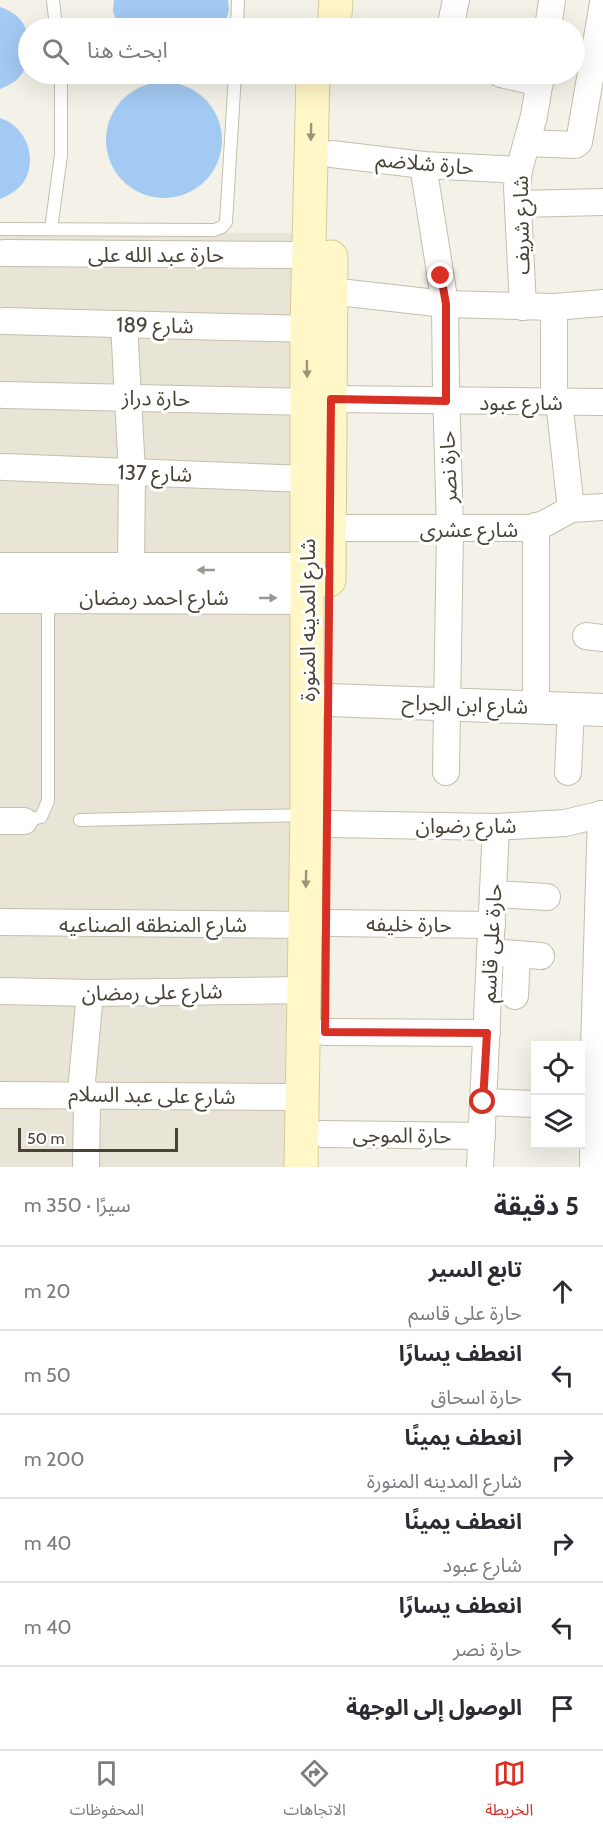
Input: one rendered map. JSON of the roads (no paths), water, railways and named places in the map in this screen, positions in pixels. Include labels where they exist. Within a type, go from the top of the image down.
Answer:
[{"type":"main road","points":[[314,18],[315,0]]},
{"type":"main road","points":[[335,18],[336,0]]},
{"type":"main road","name":"شارع المدينه المنورة","points":[[313,84],[307,329],[319,400],[330,528],[328,700],[317,820]]},
{"type":"main road","name":"شارع المدينه المنورة","points":[[321,1167],[325,1032],[316,924],[317,820],[307,584],[307,478],[319,400],[330,291],[333,84]]},
{"type":"main road","name":"شارع المدينه المنورة","points":[[302,1167],[304,990],[316,924]]},
{"type":"street","points":[[452,18],[456,0]]},
{"type":"street","points":[[549,18],[552,0]]},
{"type":"street","points":[[527,143],[575,145],[580,140],[603,3]]},
{"type":"street","name":"شارع شريف","points":[[523,307],[518,204],[519,170],[539,84]]},
{"type":"street","name":"حارة شلاضم","points":[[332,154],[423,165],[519,170]]},
{"type":"street","name":"حارة نصر","points":[[423,165],[446,304],[450,530],[446,772]]},
{"type":"street","points":[[518,204],[603,202]]},
{"type":"street","name":"حارة عبد الله على","points":[[2,241],[308,255]]},
{"type":"street","points":[[330,291],[446,304],[554,308],[603,303]]},
{"type":"street","points":[[554,308],[555,402],[560,410],[571,509]]},
{"type":"street","name":"شارع 189","points":[[4,321],[307,329]]},
{"type":"street","points":[[124,324],[132,472],[131,570]]},
{"type":"street","name":"حارة دراز","points":[[4,395],[319,400]]},
{"type":"street","name":"شارع عبود","points":[[319,400],[603,402]]},
{"type":"street","name":"شارع 137","points":[[4,467],[307,478]]},
{"type":"street","name":"شارع عشرى","points":[[330,528],[450,530],[536,526],[571,509],[603,507]]},
{"type":"street","points":[[536,526],[536,707]]},
{"type":"street","name":"شارع احمد رمضان","points":[[0,569],[131,570],[307,584]]},
{"type":"street","name":"شارع احمد رمضان","points":[[0,597],[48,597],[307,584]]},
{"type":"street","name":"شارع ابن الجراح","points":[[328,700],[603,710]]},
{"type":"street","points":[[568,772],[571,708]]},
{"type":"street","points":[[593,1167],[593,1082],[600,998],[602,814]]},
{"type":"street","name":"شارع رضوان","points":[[317,820],[496,827],[565,823],[602,814]]},
{"type":"street","name":"حارة على قاسم","points":[[480,1167],[496,827]]},
{"type":"street","points":[[493,894],[547,897]]},
{"type":"street","name":"شارع المنطقه الصناعيه","points":[[0,922],[316,924]]},
{"type":"street","name":"حارة خليفه","points":[[316,924],[492,926]]},
{"type":"street","points":[[490,952],[529,955],[514,996]]},
{"type":"street","name":"شارع على رمضان","points":[[0,991],[90,993],[304,990]]},
{"type":"street","points":[[86,1167],[86,1094],[82,1081],[90,993]]},
{"type":"street","points":[[325,1032],[487,1033]]},
{"type":"street","name":"شارع على عبد السلام","points":[[0,1095],[303,1097]]},
{"type":"street","points":[[483,1102],[531,1104]]},
{"type":"street","name":"حارة الموجى","points":[[323,1134],[482,1136]]},
{"type":"lane","points":[[53,0],[55,18]]},
{"type":"lane","points":[[237,18],[238,0]]},
{"type":"lane","points":[[51,229],[61,155],[61,84]]},
{"type":"lane","points":[[2,241],[51,229],[214,230],[222,227],[226,222],[235,84]]},
{"type":"lane","points":[[12,821],[41,818],[48,801],[48,597]]},
{"type":"lane","points":[[80,820],[317,820]]},
{"type":"water","points":[[114,0],[228,0],[229,10],[227,18],[115,18]]},
{"type":"water","points":[[0,7],[19,18],[18,78],[0,89]]},
{"type":"water","points":[[153,84],[175,84],[196,92],[212,108],[222,140],[217,162],[205,181],[186,193],[164,198],[142,193],[123,181],[111,162],[106,140],[111,118],[123,99],[142,87]]},
{"type":"water","points":[[0,118],[17,128],[23,136],[30,154],[30,164],[28,174],[21,186],[0,199]]}]
